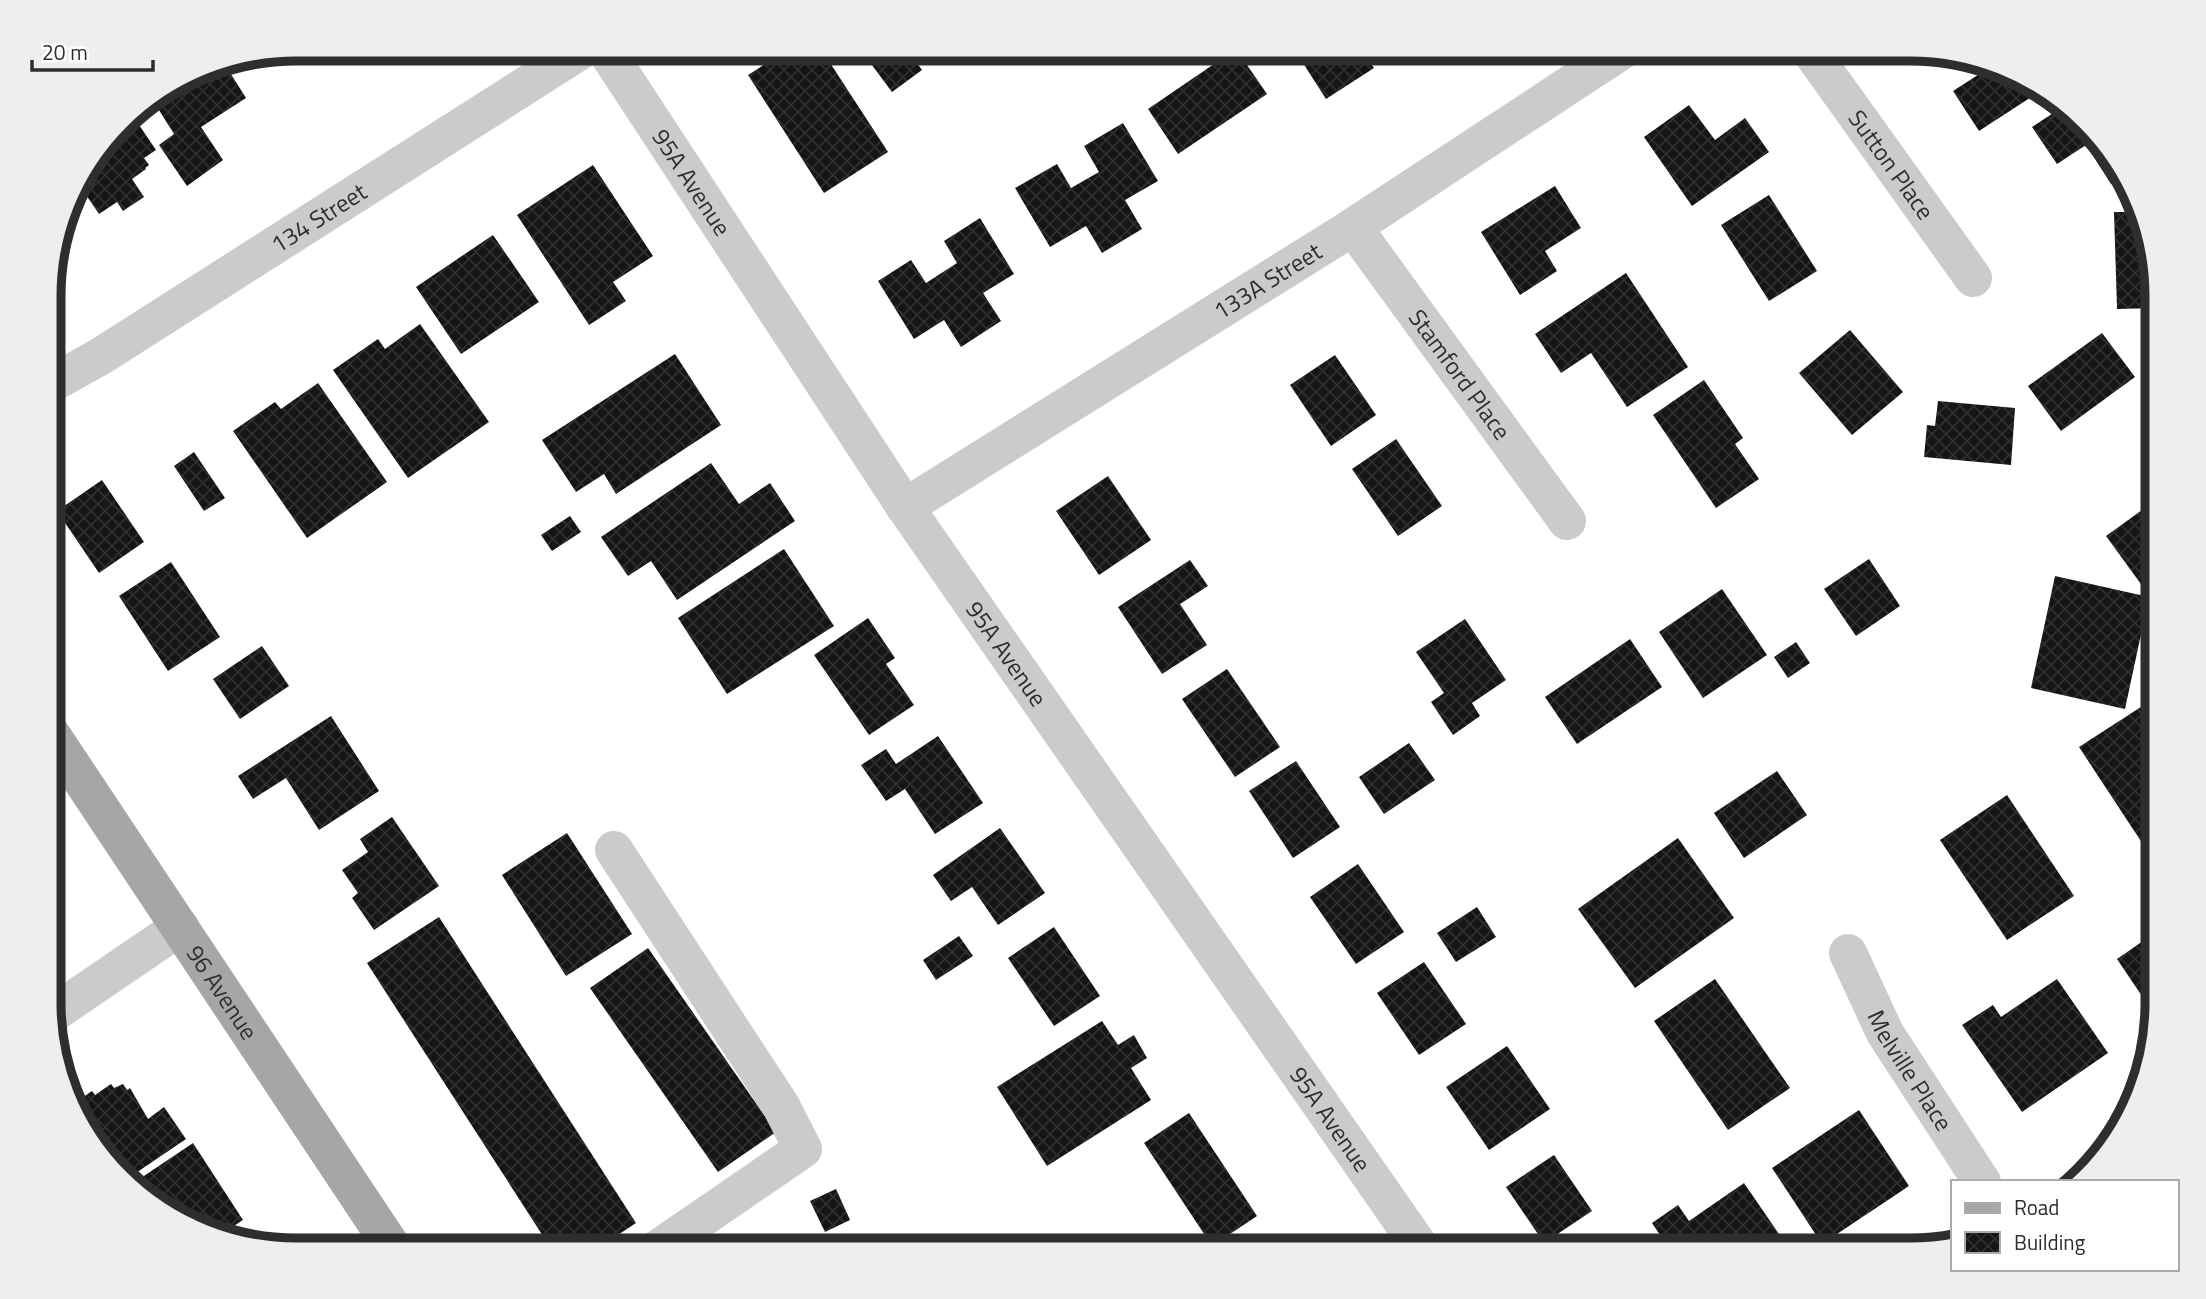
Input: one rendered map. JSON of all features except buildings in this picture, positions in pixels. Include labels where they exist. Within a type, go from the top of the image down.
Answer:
[{"type":"main road","name":"96 Avenue","points":[[61,749],[386,1238]]},
{"type":"street","name":"134 Street","points":[[61,378],[101,356],[564,61]]},
{"type":"street","name":"95A Avenue","points":[[613,61],[905,507],[1413,1237]]},
{"type":"street","name":"133A Street","points":[[905,507],[1353,227],[1605,61]]},
{"type":"street","name":"Sutton Place","points":[[1818,61],[1973,278]]},
{"type":"street","name":"Stamford Place","points":[[1353,227],[1567,521]]},
{"type":"street","points":[[614,850],[781,1106],[803,1149],[674,1238]]},
{"type":"street","points":[[61,1008],[180,927]]},
{"type":"street","name":"Melville Place","points":[[1848,953],[1885,1033],[1981,1180]]}]
